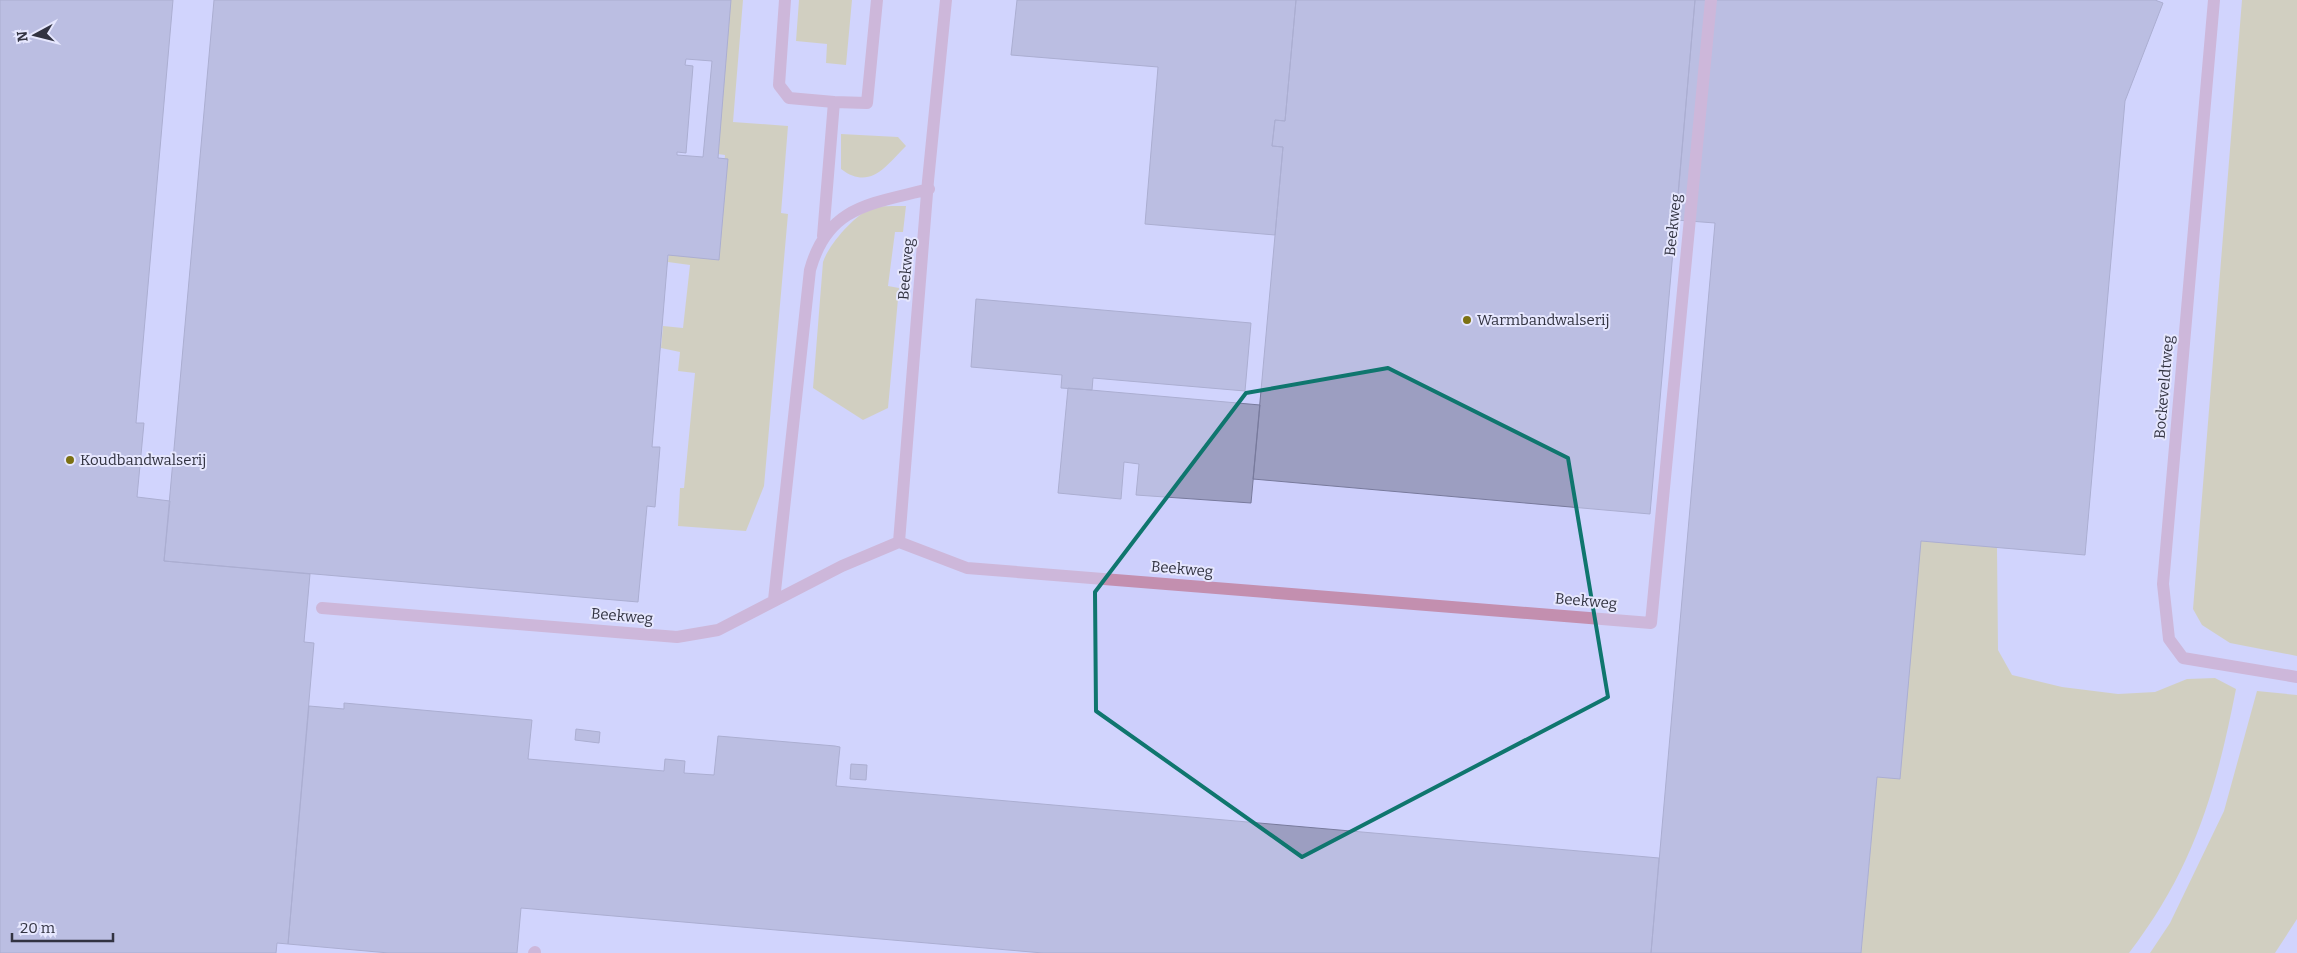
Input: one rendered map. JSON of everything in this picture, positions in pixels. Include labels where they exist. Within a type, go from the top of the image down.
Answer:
[{"type":"lane","points":[[784,0],[779,85],[789,98],[867,103],[877,0]]},
{"type":"lane","name":"Beekweg","points":[[899,542],[946,0]]},
{"type":"lane","name":"Beekweg","points":[[322,608],[677,637],[718,630],[842,566],[899,542],[967,568],[1651,623],[1711,0]]},
{"type":"lane","name":"Bockeveldtweg","points":[[2214,0],[2163,584],[2169,639],[2183,658],[2297,678]]},
{"type":"lane","points":[[824,236],[834,102]]},
{"type":"lane","points":[[774,600],[810,270],[816,250],[824,236],[843,217],[861,206],[929,189]]},
{"type":"highlighted area","points":[[1388,368],[1568,458],[1608,697],[1470,771],[1302,857],[1096,711],[1095,592],[1246,393]]},
{"type":"shaded area","points":[[0,0],[2297,0],[2297,953],[0,953]]},
{"type":"shaded area","points":[[725,0],[743,0],[733,122],[788,126],[781,213],[788,214],[764,486],[746,531],[678,526],[680,488],[684,488],[695,373],[678,371],[680,352],[661,348],[663,326],[683,328],[690,265],[668,262],[670,245],[718,249],[725,155],[710,153]]},
{"type":"shaded area","points":[[799,0],[852,0],[846,65],[826,63],[827,44],[796,41]]},
{"type":"shaded area","points":[[2242,0],[2297,0],[2297,656],[2230,643],[2202,625],[2193,609]]},
{"type":"shaded area","points":[[841,134],[898,137],[906,146],[877,173],[861,178],[841,169]]},
{"type":"shaded area","points":[[906,206],[903,232],[895,232],[888,286],[899,288],[888,408],[863,420],[813,388],[823,262],[835,241],[862,214],[877,207]]},
{"type":"shaded area","points":[[1898,539],[1997,547],[1998,650],[2012,675],[2062,687],[2118,694],[2155,692],[2187,679],[2215,678],[2236,689],[2220,761],[2199,827],[2186,859],[2170,890],[2129,953],[1861,953]]},
{"type":"shaded area","points":[[2257,691],[2297,695],[2297,919],[2275,953],[2150,953],[2170,923],[2224,811]]},
{"type":"building","name":"Koudbandwalserij","points":[[0,0],[173,0],[136,423],[144,423],[137,497],[170,501],[164,561],[310,574],[304,642],[314,643],[288,944],[277,943],[276,953],[0,953]]},
{"type":"building","points":[[214,0],[731,0],[718,158],[728,159],[719,260],[668,255],[652,447],[660,447],[655,507],[647,506],[638,602],[164,561]],"holes":[[[686,59],[712,61],[703,157],[677,155],[677,152],[686,153],[693,66],[685,65]]]},
{"type":"building","points":[[1017,0],[1296,0],[1285,121],[1275,120],[1272,146],[1283,147],[1275,235],[1145,224],[1158,67],[1011,55]]},
{"type":"building","name":"Warmbandwalserij","points":[[1296,0],[1695,0],[1650,514],[1253,479],[1283,147],[1272,146],[1275,120],[1285,121]]},
{"type":"building","points":[[1695,0],[2155,0],[2163,3],[2125,101],[2085,555],[1921,541],[1900,779],[1877,777],[1861,953],[1651,953],[1715,223],[1676,220]]},
{"type":"building","points":[[976,299],[1251,323],[1245,391],[1093,378],[1092,390],[1061,388],[1062,375],[971,367]]},
{"type":"building","points":[[1068,388],[1260,405],[1251,503],[1136,495],[1139,464],[1124,462],[1121,499],[1058,493]]},
{"type":"building","points":[[344,703],[532,720],[528,759],[664,771],[665,759],[685,761],[684,773],[714,775],[718,736],[835,746],[840,747],[836,786],[1659,858],[1651,953],[1043,953],[521,908],[517,953],[389,953],[288,944],[309,706],[344,709]]},
{"type":"building","points":[[576,729],[600,732],[599,743],[575,740]]},
{"type":"building","points":[[851,764],[867,765],[866,780],[850,779]]},
{"type":"place","name":"Warmbandwalserij","points":[[1467,320]]},
{"type":"place","name":"Koudbandwalserij","points":[[70,460]]}]
